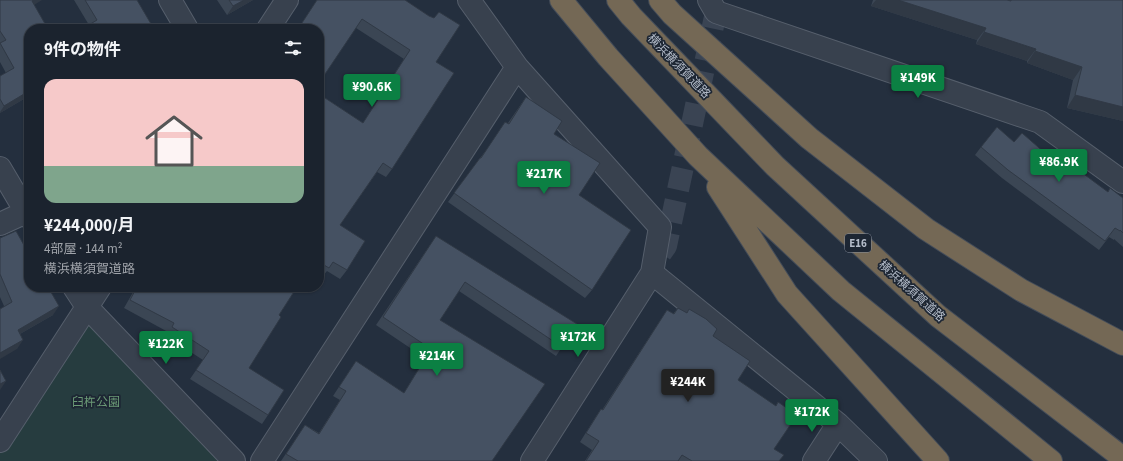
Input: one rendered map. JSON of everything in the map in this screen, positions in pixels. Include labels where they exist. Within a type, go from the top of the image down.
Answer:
[{"type":"highway","points":[[561,0],[608,57],[698,156],[841,291],[1051,461]]},
{"type":"highway","name":"横浜横須賀道路","points":[[618,0],[631,16],[775,166],[938,316],[1123,458]]},
{"type":"highway","points":[[660,0],[672,14],[809,138],[926,229],[1020,290],[1123,344]]},
{"type":"highway","points":[[698,156],[787,294],[938,461]]},
{"type":"street","points":[[170,0],[184,24]]},
{"type":"street","points":[[271,24],[287,0]]},
{"type":"street","points":[[468,0],[517,67],[660,227],[652,273],[532,461]]},
{"type":"street","points":[[712,6],[1040,122],[1123,182]]},
{"type":"street","points":[[262,461],[517,67]]},
{"type":"street","points":[[0,168],[24,210]]},
{"type":"street","points":[[0,224],[24,216]]},
{"type":"street","points":[[652,273],[838,424],[876,461]]},
{"type":"street","points":[[77,292],[87,307],[234,461]]},
{"type":"street","points":[[0,441],[97,292]]},
{"type":"street","points":[[814,461],[838,424]]},
{"type":"green space","name":"臼杵公園","points":[[87,307],[234,461],[0,461],[0,441]]},
{"type":"building","points":[[0,0],[34,0],[32,1],[45,24],[24,24],[24,94],[4,106],[0,99],[0,76],[14,68],[0,43],[6,40],[0,31]]},
{"type":"building","points":[[85,0],[137,0],[151,24],[90,24],[97,20]]},
{"type":"building","points":[[229,0],[244,0],[233,6]]},
{"type":"building","points":[[317,0],[405,0],[429,16],[434,18],[439,12],[460,25],[436,62],[454,73],[392,169],[383,163],[340,225],[365,241],[347,270],[333,262],[329,268],[324,265],[324,97],[363,123],[410,50],[362,19],[324,76],[324,24],[301,24]]},
{"type":"building","points":[[898,0],[1123,0],[1123,107],[1075,95],[1082,67],[1035,51],[1036,49],[984,32],[986,28]]},
{"type":"building","points":[[526,97],[562,121],[554,134],[600,163],[579,195],[631,230],[592,290],[454,193],[481,158],[505,122],[509,124]]},
{"type":"building","points":[[997,127],[1014,142],[1022,133],[1054,161],[1058,155],[1108,192],[1110,188],[1123,198],[1123,233],[1115,228],[1105,241],[1008,170],[981,147]]},
{"type":"building","points":[[16,231],[24,245],[24,292],[51,292],[59,306],[18,330],[23,340],[0,353],[0,309],[12,302],[0,274],[0,238]]},
{"type":"building","points":[[436,236],[577,324],[562,347],[465,282],[440,320],[545,384],[492,461],[298,461],[286,454],[305,425],[319,434],[346,391],[339,387],[356,361],[404,393],[431,349],[383,317]]},
{"type":"building","points":[[134,292],[294,292],[279,315],[281,317],[249,368],[284,390],[268,415],[196,370],[209,351],[172,327],[174,323],[130,300]]},
{"type":"building","points":[[678,308],[687,313],[689,309],[706,319],[717,329],[713,336],[750,361],[738,380],[776,406],[778,402],[797,415],[774,449],[784,455],[779,461],[692,461],[682,455],[678,461],[586,461],[599,441],[586,433],[601,409],[603,410],[667,310],[674,314]]},
{"type":"building","points":[[0,370],[6,381],[0,384]]},
{"type":"tunnel","points":[[661,253],[666,246],[716,12]]}]
